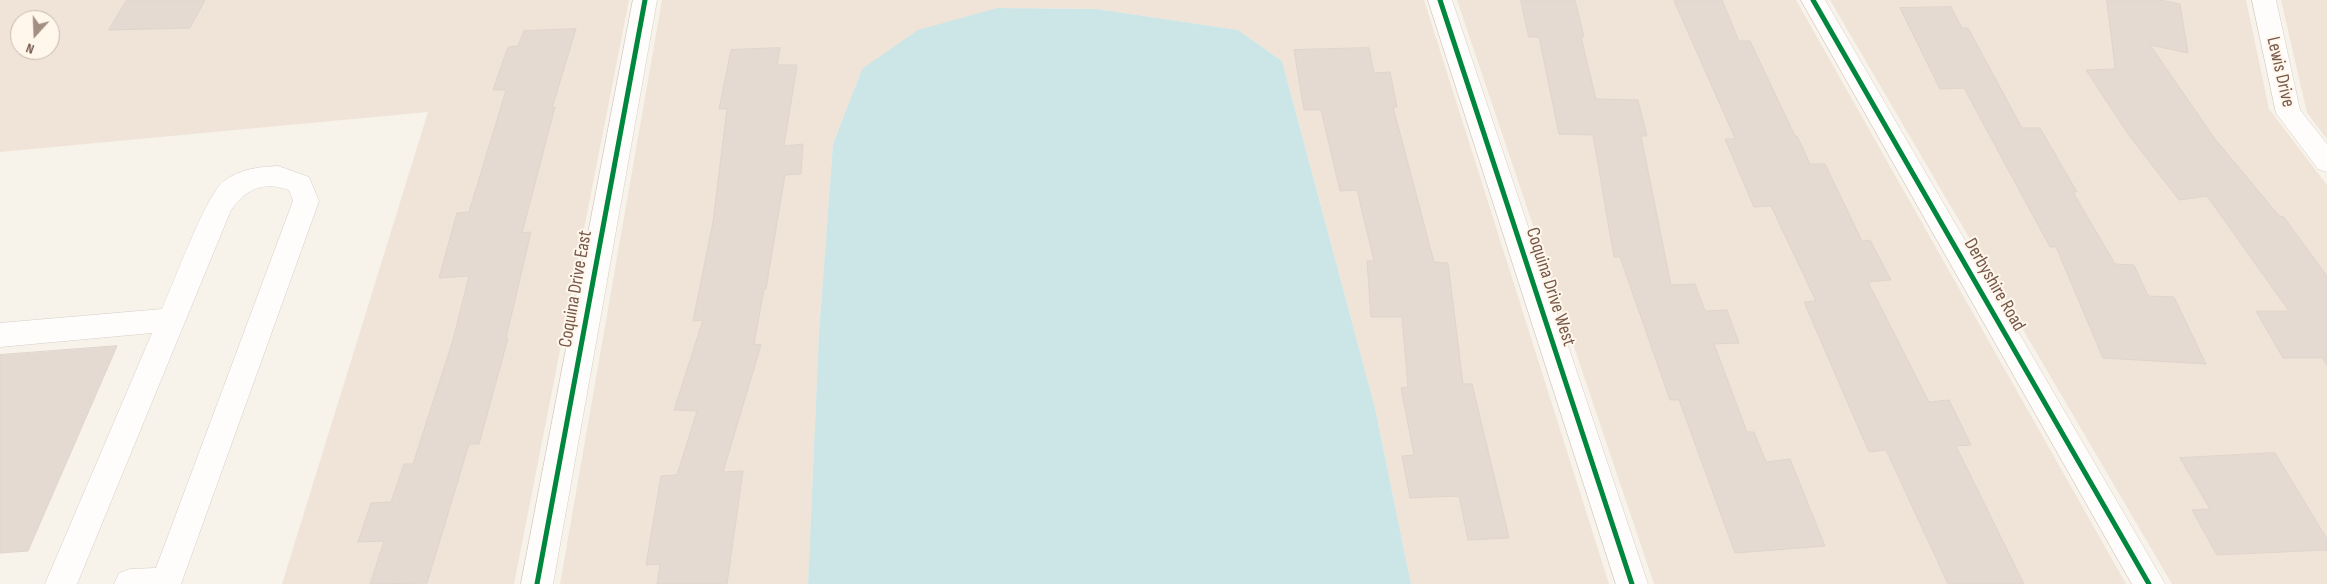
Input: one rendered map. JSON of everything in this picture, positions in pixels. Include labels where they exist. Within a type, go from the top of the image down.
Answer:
[{"type":"street","name":"Coquina Drive East","points":[[537,584],[645,0]]},
{"type":"street","name":"Coquina Drive West","points":[[1440,0],[1632,584]]},
{"type":"street","name":"Derbyshire Road","points":[[1813,0],[2149,584]]},
{"type":"street","name":"Lewis Drive","points":[[2264,0],[2288,112],[2327,162]]},
{"type":"street","points":[[61,584],[220,205],[232,189],[254,178],[278,176],[300,184],[306,201],[165,583],[130,584]]},
{"type":"street","points":[[0,335],[172,320]]},
{"type":"shaded area","points":[[0,0],[629,0],[514,584],[282,584],[428,112],[0,152]]},
{"type":"shaded area","points":[[662,0],[1424,0],[1609,584],[1411,584],[1375,408],[1282,61],[1238,30],[1097,9],[997,8],[862,69],[833,144],[819,332],[808,584],[560,584]]},
{"type":"shaded area","points":[[1457,0],[1796,0],[2126,584],[1654,584]]},
{"type":"shaded area","points":[[1830,0],[2246,0],[2269,109],[2327,185],[2327,584],[2172,584]]},
{"type":"shaded area","points":[[2281,0],[2327,0],[2327,139],[2307,113]]},
{"type":"water","points":[[997,8],[1097,9],[1238,30],[1282,61],[1375,408],[1411,584],[808,584],[819,332],[833,144],[862,69],[918,30]]},
{"type":"building","points":[[127,0],[205,0],[190,28],[109,30]]},
{"type":"building","points":[[1521,0],[1575,0],[1584,37],[1581,37],[1596,99],[1638,100],[1647,136],[1641,136],[1671,285],[1695,284],[1705,311],[1727,310],[1739,343],[1714,344],[1747,432],[1754,432],[1766,462],[1790,459],[1825,546],[1735,553],[1679,400],[1670,400],[1620,257],[1614,257],[1593,135],[1559,134],[1539,37],[1529,37]]},
{"type":"building","points":[[1674,0],[1722,0],[1739,41],[1750,41],[1810,164],[1825,164],[1862,241],[1870,240],[1891,280],[1868,282],[1929,402],[1949,400],[1971,445],[1956,446],[2024,584],[1948,584],[1886,450],[1869,452],[1804,302],[1816,301],[1771,206],[1754,207],[1725,139],[1735,139]]},
{"type":"building","points":[[2107,0],[2160,0],[2180,4],[2188,53],[2150,45],[2215,139],[2280,217],[2283,216],[2327,276],[2327,365],[2322,358],[2283,358],[2256,311],[2289,311],[2207,196],[2179,200],[2128,134],[2086,70],[2115,69]]},
{"type":"building","points":[[1951,7],[1962,28],[1968,28],[2022,128],[2040,128],[2077,192],[2073,192],[2115,264],[2134,265],[2148,296],[2174,297],[2206,364],[2103,358],[2056,247],[2050,247],[1964,88],[1940,89],[1900,8]]},
{"type":"building","points":[[576,29],[552,108],[555,107],[522,233],[531,232],[506,338],[508,338],[479,444],[469,444],[427,583],[370,584],[384,541],[358,542],[371,503],[391,502],[404,464],[413,464],[453,340],[469,276],[439,278],[457,213],[469,212],[506,90],[493,90],[508,47],[518,46],[524,31]]},
{"type":"building","points":[[780,48],[777,65],[797,65],[784,146],[803,144],[801,174],[785,175],[766,289],[764,289],[754,344],[761,345],[723,472],[743,471],[727,584],[657,584],[660,564],[646,565],[661,476],[677,475],[697,411],[674,410],[703,320],[693,321],[713,222],[727,109],[719,109],[731,50]]},
{"type":"building","points":[[1369,48],[1374,73],[1390,72],[1397,107],[1393,107],[1434,262],[1448,263],[1463,384],[1472,384],[1509,538],[1468,540],[1459,496],[1410,498],[1402,456],[1414,455],[1401,388],[1408,387],[1402,317],[1371,317],[1367,261],[1374,261],[1357,190],[1340,191],[1321,110],[1304,110],[1294,50]]},
{"type":"building","points":[[117,346],[28,551],[0,553],[0,355]]},
{"type":"building","points":[[2275,453],[2327,539],[2327,550],[2217,555],[2192,510],[2210,509],[2180,458]]},
{"type":"cycle path","points":[[537,584],[645,0]]},
{"type":"cycle path","points":[[1440,0],[1632,584]]},
{"type":"cycle path","points":[[1813,0],[2149,584]]}]
